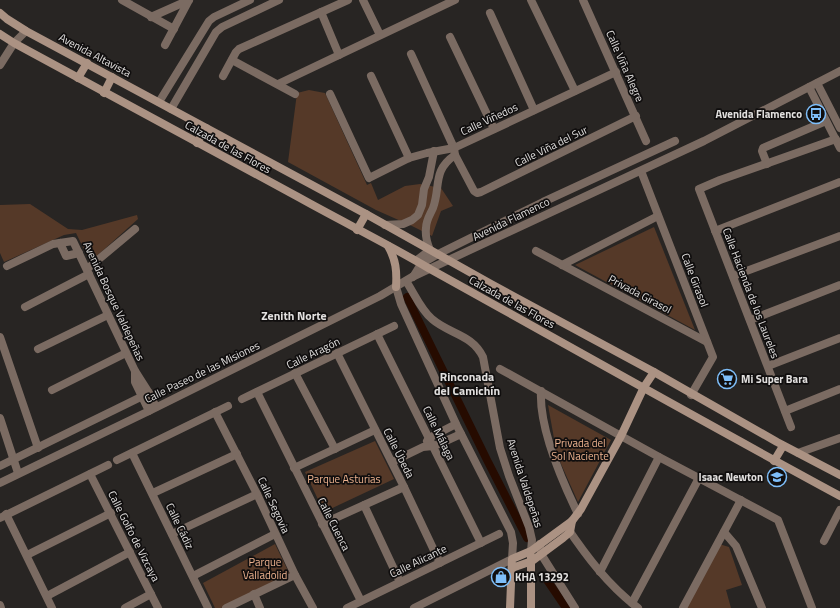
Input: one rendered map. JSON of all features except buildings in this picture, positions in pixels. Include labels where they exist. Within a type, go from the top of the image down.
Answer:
[{"type":"street","points":[[122,0],[174,29]]},
{"type":"street","points":[[151,17],[189,0]]},
{"type":"street","points":[[165,45],[189,0]]},
{"type":"street","points":[[171,109],[216,32],[222,27],[279,0]]},
{"type":"street","points":[[223,76],[239,49],[345,0]]},
{"type":"street","points":[[363,0],[380,35]]},
{"type":"street","points":[[278,84],[455,0]]},
{"type":"street","points":[[531,0],[574,91]]},
{"type":"street","name":"Calle Viña Alegre","points":[[583,0],[646,141]]},
{"type":"street","points":[[159,102],[209,21],[246,1],[249,14]]},
{"type":"street","points":[[321,12],[339,55]]},
{"type":"street","name":"Avenida Altavista","points":[[0,13],[26,31],[180,114]]},
{"type":"street","points":[[490,13],[534,110]]},
{"type":"street","points":[[0,65],[14,43],[26,31]]},
{"type":"street","points":[[0,34],[104,93],[112,76]]},
{"type":"street","points":[[450,37],[494,129]]},
{"type":"street","points":[[411,54],[454,151],[442,167],[438,178],[433,207],[426,222],[426,235],[430,250],[419,262]]},
{"type":"street","points":[[232,60],[295,94]]},
{"type":"street","points":[[78,78],[87,63]]},
{"type":"street","name":"Calle Viñedos","points":[[330,94],[369,178],[409,158],[434,151],[454,151],[494,129],[616,72]]},
{"type":"street","name":"Avenida Flamenco","points":[[430,269],[641,171],[809,86],[840,72]]},
{"type":"street","points":[[371,76],[409,158]]},
{"type":"street","points":[[817,83],[838,119],[840,128]]},
{"type":"street","points":[[809,86],[840,148]]},
{"type":"street","name":"Calzada de las Flores","points":[[104,93],[419,262],[644,387],[727,435],[840,496]]},
{"type":"street","name":"Calzada de las Flores","points":[[180,114],[654,372],[691,395],[783,446],[840,475]]},
{"type":"street","name":"Calle Viña del Sur","points":[[454,151],[476,192],[481,192],[636,116]]},
{"type":"street","points":[[826,121],[763,148],[762,151],[768,164],[836,139]]},
{"type":"street","points":[[197,143],[206,128]]},
{"type":"street","name":"Avenida Flamenco","points":[[419,262],[543,202],[675,141]]},
{"type":"street","points":[[385,225],[398,225],[412,220],[420,210],[434,151]]},
{"type":"street","points":[[432,162],[442,167]]},
{"type":"street","name":"Calle Hacienda de los Laureles","points":[[768,164],[720,180],[699,189],[791,427]]},
{"type":"street","name":"Calle Girasol","points":[[641,171],[713,357],[691,395]]},
{"type":"street","points":[[715,231],[840,182]]},
{"type":"street","points":[[543,202],[549,213]]},
{"type":"street","points":[[357,230],[366,214]]},
{"type":"street","points":[[562,265],[658,216]]},
{"type":"street","points":[[412,220],[426,228]]},
{"type":"street","points":[[25,307],[88,272],[135,229]]},
{"type":"street","points":[[733,276],[840,236]]},
{"type":"street","name":"Avenida Bosque Valdepeñas","points":[[60,243],[73,241],[152,409]]},
{"type":"street","points":[[7,266],[53,244],[60,243],[66,256],[78,253]]},
{"type":"street","points":[[388,246],[393,255],[396,268],[396,287],[401,304],[456,424],[511,532],[513,543],[510,608]]},
{"type":"street","name":"Privada Girasol","points":[[536,251],[707,342]]},
{"type":"street","name":"Calle Paseo de las Misiones","points":[[409,279],[419,262]]},
{"type":"street","name":"Calle Paseo de las Misiones","points":[[0,483],[380,296],[430,269]]},
{"type":"street","name":"Avenida Valdepeñas","points":[[409,279],[428,316],[433,321],[468,339],[475,345],[483,357],[500,448],[509,476],[529,527],[532,540],[531,608]]},
{"type":"street","points":[[750,320],[840,285]]},
{"type":"street","points":[[38,349],[108,315]]},
{"type":"street","name":"Calle Aragón","points":[[242,399],[394,326]]},
{"type":"street","name":"Calle Málaga","points":[[377,334],[481,543]]},
{"type":"street","points":[[0,337],[38,448]]},
{"type":"street","points":[[768,366],[840,338]]},
{"type":"street","points":[[52,390],[126,353]]},
{"type":"street","name":"Calle Úbeda","points":[[337,353],[392,462],[440,563]]},
{"type":"street","points":[[500,369],[659,458],[778,520],[812,608]]},
{"type":"street","points":[[498,568],[512,568],[532,561],[569,526],[578,514],[620,436],[644,387],[654,372]]},
{"type":"street","points":[[296,373],[335,449]]},
{"type":"street","points":[[785,411],[840,389]]},
{"type":"street","points":[[541,391],[541,405],[550,445],[578,514]]},
{"type":"street","name":"Calle Cuenca","points":[[257,392],[361,601]]},
{"type":"street","points":[[0,466],[146,395]]},
{"type":"street","points":[[117,460],[228,406]]},
{"type":"street","name":"Calle Segovia","points":[[215,412],[257,494],[295,575],[313,608]]},
{"type":"street","points":[[0,418],[18,474]]},
{"type":"street","points":[[423,447],[429,438],[456,424]]},
{"type":"street","points":[[294,468],[375,430]]},
{"type":"street","points":[[392,462],[423,447],[433,446],[461,434]]},
{"type":"street","points":[[798,454],[840,438]]},
{"type":"street","points":[[774,461],[783,446]]},
{"type":"street","name":"Calle Cádiz","points":[[132,453],[153,493],[208,608]]},
{"type":"street","points":[[153,493],[237,454]]},
{"type":"street","points":[[600,572],[659,458]]},
{"type":"street","points":[[52,608],[27,555],[3,516],[108,465]]},
{"type":"street","name":"Calle Golfo de Vizcaya","points":[[90,474],[158,608]]},
{"type":"street","points":[[569,526],[600,572],[613,587],[635,606],[699,478]]},
{"type":"street","points":[[322,524],[404,487]]},
{"type":"street","points":[[172,534],[257,494]]},
{"type":"street","points":[[683,608],[740,500]]},
{"type":"street","points":[[364,505],[400,582]]},
{"type":"street","points":[[824,541],[840,510]]},
{"type":"street","points":[[27,555],[110,513]]},
{"type":"street","points":[[414,608],[531,551],[569,526]]},
{"type":"street","points":[[724,532],[736,546],[762,608]]},
{"type":"street","points":[[193,576],[275,534]]},
{"type":"street","name":"Calle Alicante","points":[[348,608],[499,534]]},
{"type":"street","points":[[540,544],[541,554],[575,608]]},
{"type":"street","points":[[47,596],[130,552]]},
{"type":"street","points":[[226,608],[295,575]]},
{"type":"street","points":[[125,608],[151,594]]},
{"type":"street","points":[[254,594],[260,608]]},
{"type":"green space","points":[[309,90],[325,93],[367,185],[371,183],[378,200],[405,186],[420,184],[441,188],[453,206],[441,211],[432,236],[376,210],[288,162],[297,93]]},
{"type":"green space","points":[[30,204],[68,229],[82,230],[137,215],[138,219],[90,262],[76,233],[64,235],[4,262],[0,253],[0,205]]},
{"type":"green space","points":[[654,227],[695,330],[575,265]]},
{"type":"green space","name":"Privada del Sol Naciente","points":[[548,405],[611,440],[578,502],[557,455]]},
{"type":"green space","name":"Parque Asturias","points":[[375,441],[394,479],[324,512],[305,472]]},
{"type":"green space","name":"Parque Valladolid","points":[[275,544],[290,575],[221,608],[215,608],[203,583]]},
{"type":"green space","points":[[719,544],[729,547],[742,585],[726,590],[731,608],[685,608]]},
{"type":"waterway","points":[[407,297],[527,538]]},
{"type":"waterway","points":[[547,580],[566,608]]},
{"type":"place","name":"Avenida Flamenco","points":[[816,114]]},
{"type":"place","name":"Mi Super Bara","points":[[727,379]]},
{"type":"place","name":"Isaac Newton","points":[[777,477]]},
{"type":"place","name":"KHA 13292","points":[[501,577]]},
{"type":"district","name":"Zenith Norte","points":[[294,316]]},
{"type":"district","name":"Rinconada del Camichín","points":[[467,384]]}]
